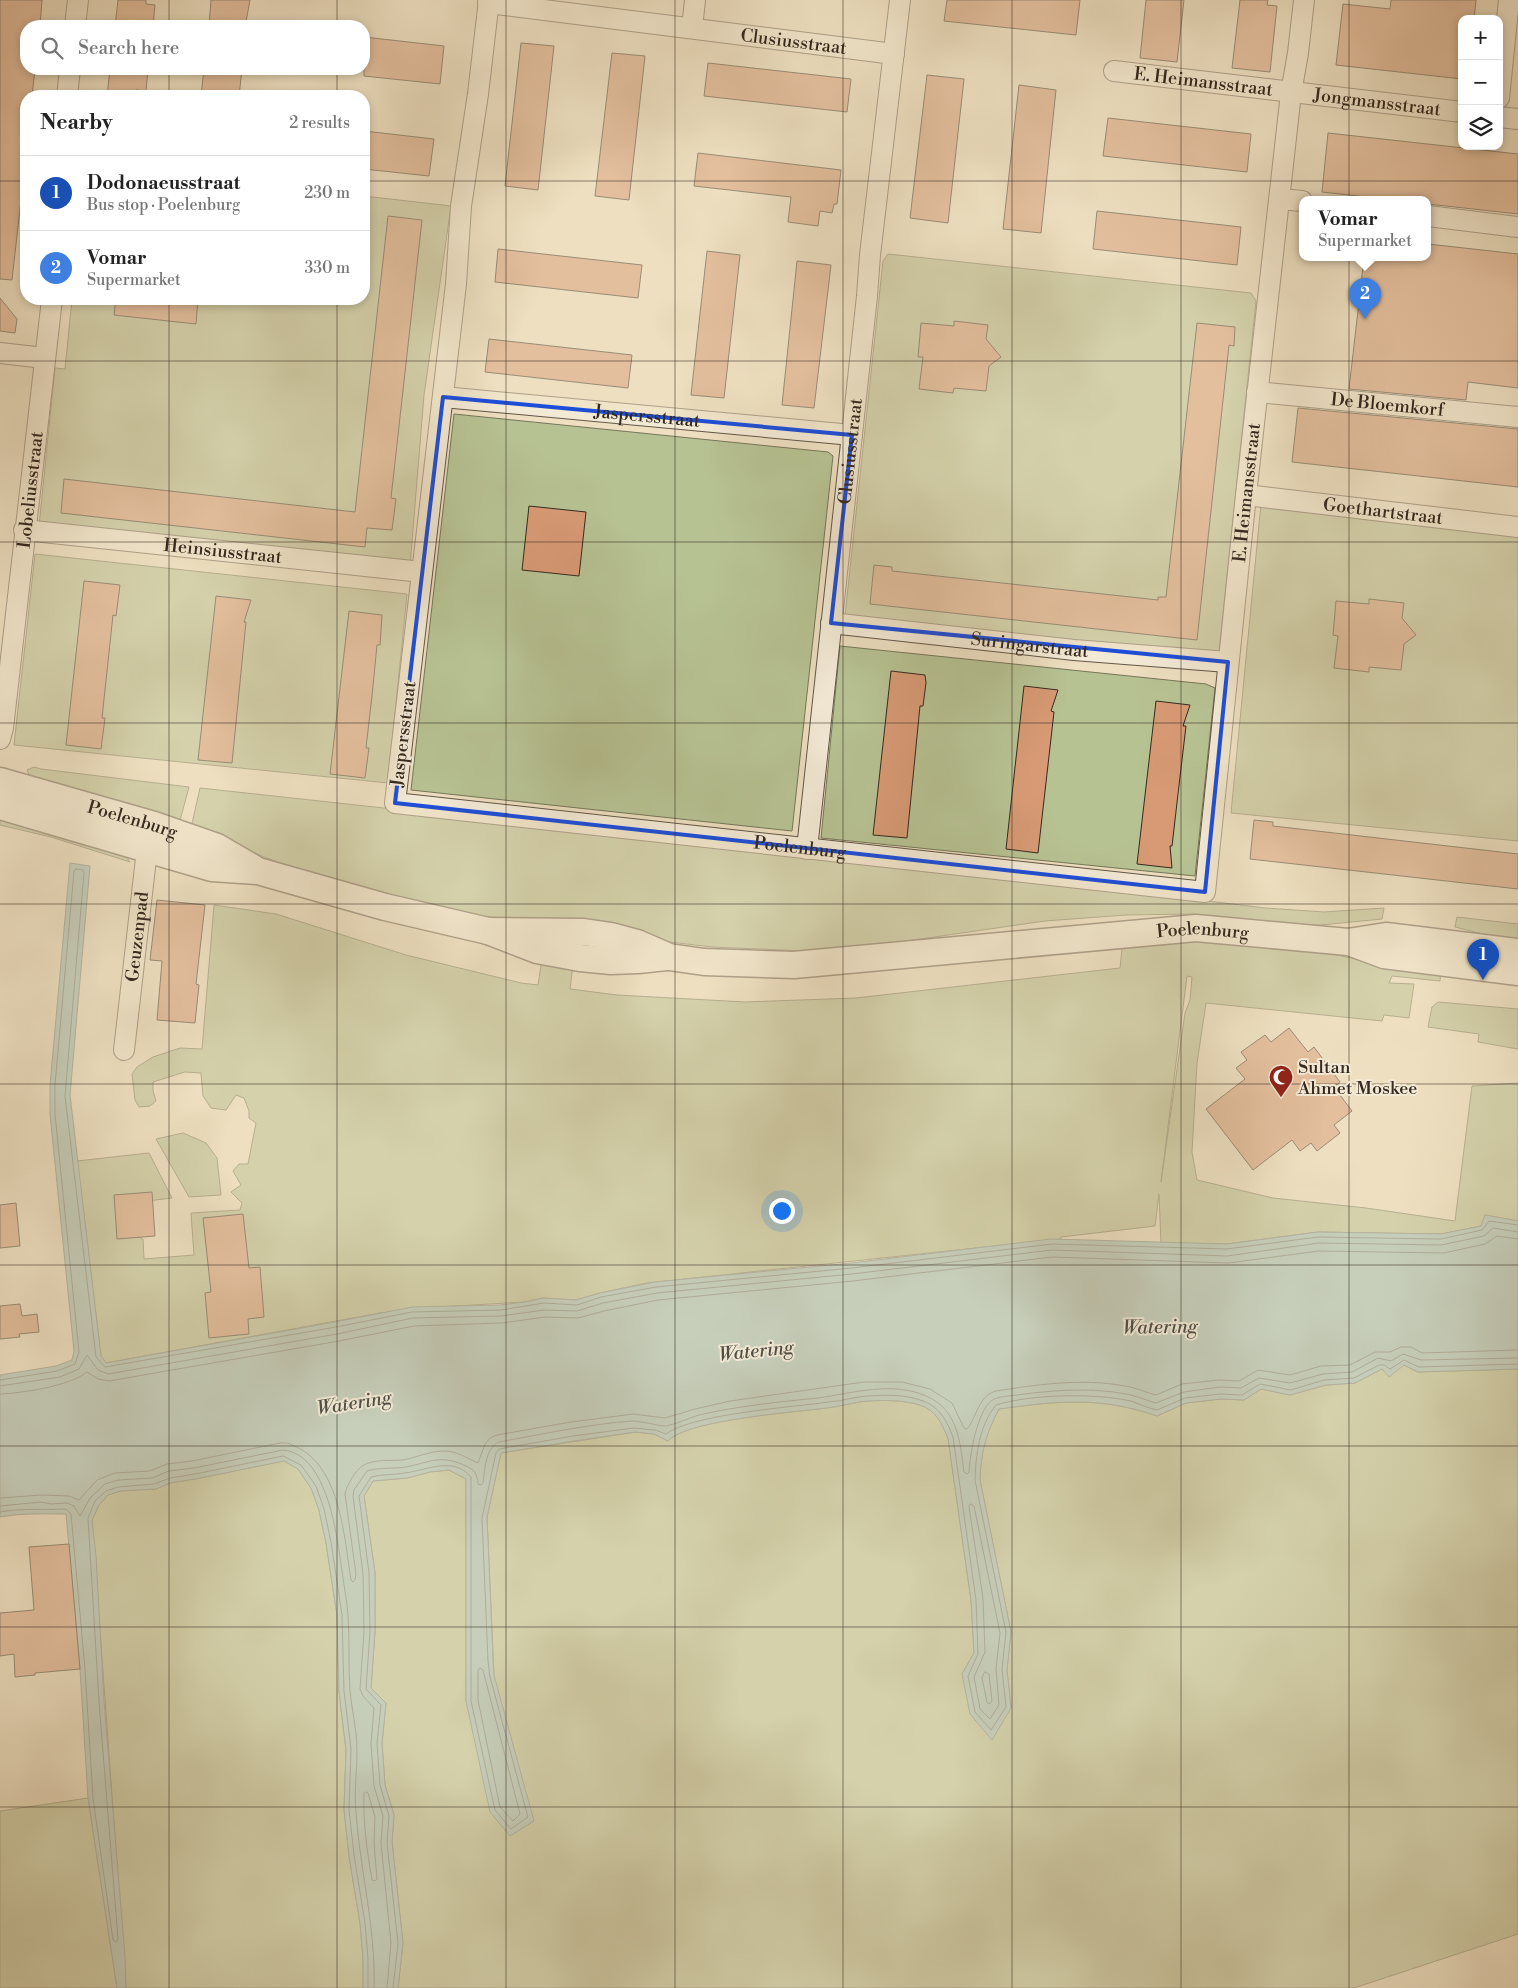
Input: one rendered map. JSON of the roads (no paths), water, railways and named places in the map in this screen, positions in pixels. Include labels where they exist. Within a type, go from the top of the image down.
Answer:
[{"type":"street","points":[[76,20],[78,0]]},
{"type":"street","points":[[692,28],[695,0]]},
{"type":"street","name":"Clusiusstraat","points":[[807,849],[870,255],[900,0]]},
{"type":"street","name":"E. Heimansstraat","points":[[1205,892],[1246,495],[1304,0]]},
{"type":"street","points":[[1503,60],[1509,0]]},
{"type":"street","name":"Jaspersstraat","points":[[395,803],[456,284],[461,206],[478,94],[488,2],[692,28]]},
{"type":"street","name":"Clusiusstraat","points":[[692,28],[894,54]]},
{"type":"street","name":"E. Heimansstraat","points":[[1114,71],[1292,93]]},
{"type":"street","points":[[68,90],[69,75]]},
{"type":"street","name":"Jongmansstraat","points":[[1292,93],[1458,112]]},
{"type":"street","points":[[1503,117],[1518,119]]},
{"type":"street","points":[[1280,199],[1299,201]]},
{"type":"street","points":[[1431,216],[1518,227]]},
{"type":"street","name":"Lobeliusstraat","points":[[0,739],[3,728],[24,530],[51,305]]},
{"type":"street","points":[[0,353],[44,358]]},
{"type":"street","name":"De Bloemkorf","points":[[1258,392],[1518,417]]},
{"type":"street","name":"Jaspersstraat","points":[[442,397],[852,435]]},
{"type":"street","name":"Goethartstraat","points":[[1246,495],[1518,527]]},
{"type":"street","name":"Heinsiusstraat","points":[[24,530],[422,572]]},
{"type":"street","name":"Suringarstraat","points":[[831,623],[1074,650],[1228,662]]},
{"type":"street","name":"Poelenburg","points":[[0,781],[151,838]]},
{"type":"street","name":"Poelenburg","points":[[395,803],[1205,892]]},
{"type":"street","name":"Poelenburg","points":[[0,806],[151,838],[218,847],[258,871],[384,907],[488,931],[537,950],[580,958],[611,961],[669,956],[704,962],[794,965],[1196,928],[1348,942],[1386,936],[1518,952]]},
{"type":"street","name":"Geuzenpad","points":[[124,1050],[151,838]]},
{"type":"street","name":"Poelenburg","points":[[1348,942],[1384,955],[1518,972]]},
{"type":"water","name":"Watering","points":[[70,863],[90,866],[70,1095],[101,1356],[106,1363],[412,1307],[500,1305],[543,1298],[576,1300],[655,1282],[851,1263],[1051,1239],[1227,1244],[1318,1232],[1441,1234],[1481,1226],[1485,1215],[1518,1221],[1518,1369],[1418,1372],[1404,1365],[1389,1377],[1382,1369],[1355,1383],[1326,1385],[1290,1395],[1261,1389],[1244,1400],[1221,1399],[1186,1403],[1157,1416],[1116,1405],[1078,1402],[1059,1402],[999,1409],[985,1443],[980,1480],[1011,1632],[1007,1670],[1011,1708],[992,1740],[970,1714],[962,1674],[974,1653],[971,1600],[948,1438],[938,1418],[926,1407],[901,1401],[867,1401],[720,1422],[679,1433],[668,1441],[654,1434],[635,1432],[501,1453],[487,1517],[494,1675],[534,1821],[510,1836],[490,1812],[466,1701],[466,1479],[449,1470],[430,1472],[407,1478],[373,1481],[364,1496],[375,1573],[375,1631],[371,1688],[386,1703],[382,1743],[385,1785],[394,1815],[392,1842],[403,1943],[398,1988],[363,1988],[360,1923],[344,1810],[346,1750],[339,1692],[337,1615],[326,1543],[319,1510],[311,1488],[298,1469],[284,1461],[170,1483],[156,1489],[120,1491],[108,1495],[99,1505],[92,1520],[96,1556],[104,1701],[125,1957],[126,1988],[117,1988],[88,1798],[80,1669],[66,1514],[25,1514],[0,1517],[0,1375],[56,1366],[72,1360],[74,1351],[50,1114],[50,1085]]},
{"type":"place","name":"Vomar","points":[[1365,319]]},
{"type":"place","name":"Dodonaeusstraat","points":[[1483,980]]},
{"type":"place","name":"Sultan Ahmet Moskee","points":[[1281,1098]]}]
